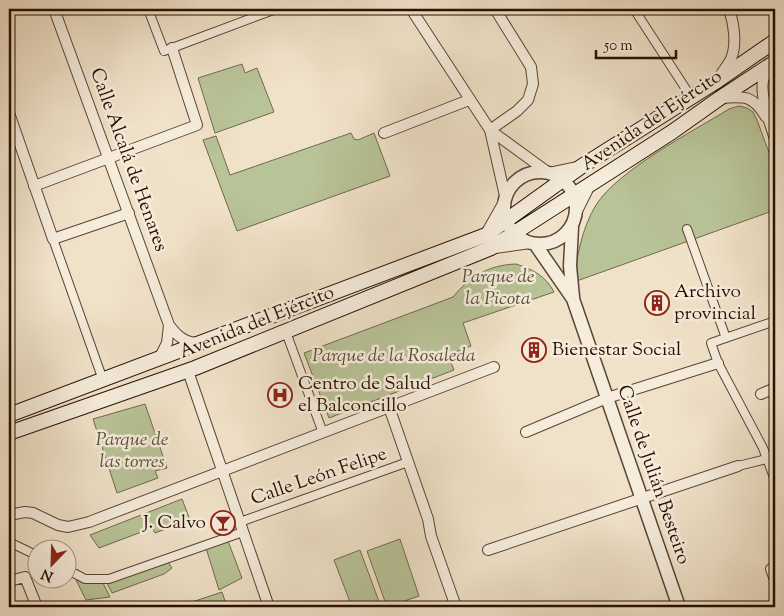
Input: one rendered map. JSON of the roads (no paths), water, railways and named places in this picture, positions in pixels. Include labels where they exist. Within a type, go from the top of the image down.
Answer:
[{"type":"main road","name":"Avenida del Ejército","points":[[9,415],[486,235],[582,166],[717,81],[775,41]]},
{"type":"main road","name":"Avenida del Ejército","points":[[9,432],[188,371],[491,248],[672,132],[772,64]]},
{"type":"street","name":"Calle Alcalá de Henares","points":[[54,9],[168,324],[182,339],[192,343],[200,343]]},
{"type":"street","points":[[148,9],[164,51],[276,9]]},
{"type":"street","points":[[411,9],[490,130],[549,173]]},
{"type":"street","points":[[490,130],[517,111],[528,100],[532,84],[531,67],[494,9]]},
{"type":"street","points":[[634,9],[691,97]]},
{"type":"street","points":[[717,81],[731,59],[734,42],[734,26],[729,9]]},
{"type":"street","points":[[34,186],[197,125],[172,48]]},
{"type":"street","points":[[772,64],[763,81],[763,92],[775,139]]},
{"type":"street","points":[[720,98],[743,96],[760,108],[770,124]]},
{"type":"street","points":[[384,133],[469,100]]},
{"type":"street","points":[[10,118],[103,380]]},
{"type":"street","points":[[490,130],[505,199],[506,220],[514,234],[533,244]]},
{"type":"street","points":[[486,235],[512,184],[521,177],[538,172],[549,173],[582,166]]},
{"type":"street","name":"Avenida del Ejército","points":[[549,173],[564,180],[574,195],[577,211],[572,228]]},
{"type":"street","points":[[577,211],[590,185]]},
{"type":"street","points":[[53,239],[129,213]]},
{"type":"street","points":[[491,248],[549,244],[563,237],[572,228]]},
{"type":"street","name":"Calle de Julián Besteiro","points":[[572,228],[570,266],[573,299],[679,607]]},
{"type":"street","points":[[687,228],[726,338]]},
{"type":"street","name":"Calle de Julián Besteiro","points":[[533,244],[573,299]]},
{"type":"street","points":[[775,321],[711,343],[718,363],[763,448],[775,480]]},
{"type":"street","name":"Calle Alcalá de Henares","points":[[159,359],[166,343],[168,324]]},
{"type":"street","points":[[286,332],[323,433]]},
{"type":"street","points":[[526,432],[607,398],[718,363]]},
{"type":"street","points":[[9,515],[25,512],[33,513],[58,525],[68,527],[89,522],[494,367]]},
{"type":"street","points":[[188,371],[269,607]]},
{"type":"street","points":[[761,394],[775,388]]},
{"type":"street","points":[[389,407],[456,607]]},
{"type":"street","points":[[488,550],[738,466],[767,459]]},
{"type":"street","name":"Calle León Felipe","points":[[240,522],[408,462]]},
{"type":"street","points":[[78,575],[85,578],[109,579],[244,532]]},
{"type":"street","points":[[9,542],[28,551]]},
{"type":"street","points":[[775,568],[772,569],[775,580]]},
{"type":"street","points":[[9,581],[25,577],[37,607]]},
{"type":"place","name":"Archivo provincial","points":[[657,303]]},
{"type":"place","name":"Bienestar Social","points":[[534,350]]},
{"type":"place","name":"Centro de Salud el Balconcillo","points":[[280,395]]},
{"type":"place","name":"J. Calvo","points":[[223,523]]},
{"type":"park label","name":"Parque de la Picota","points":[[498,288]]},
{"type":"park label","name":"Parque de la Rosaleda","points":[[394,356]]},
{"type":"park label","name":"Parque de las torres","points":[[132,451]]}]
